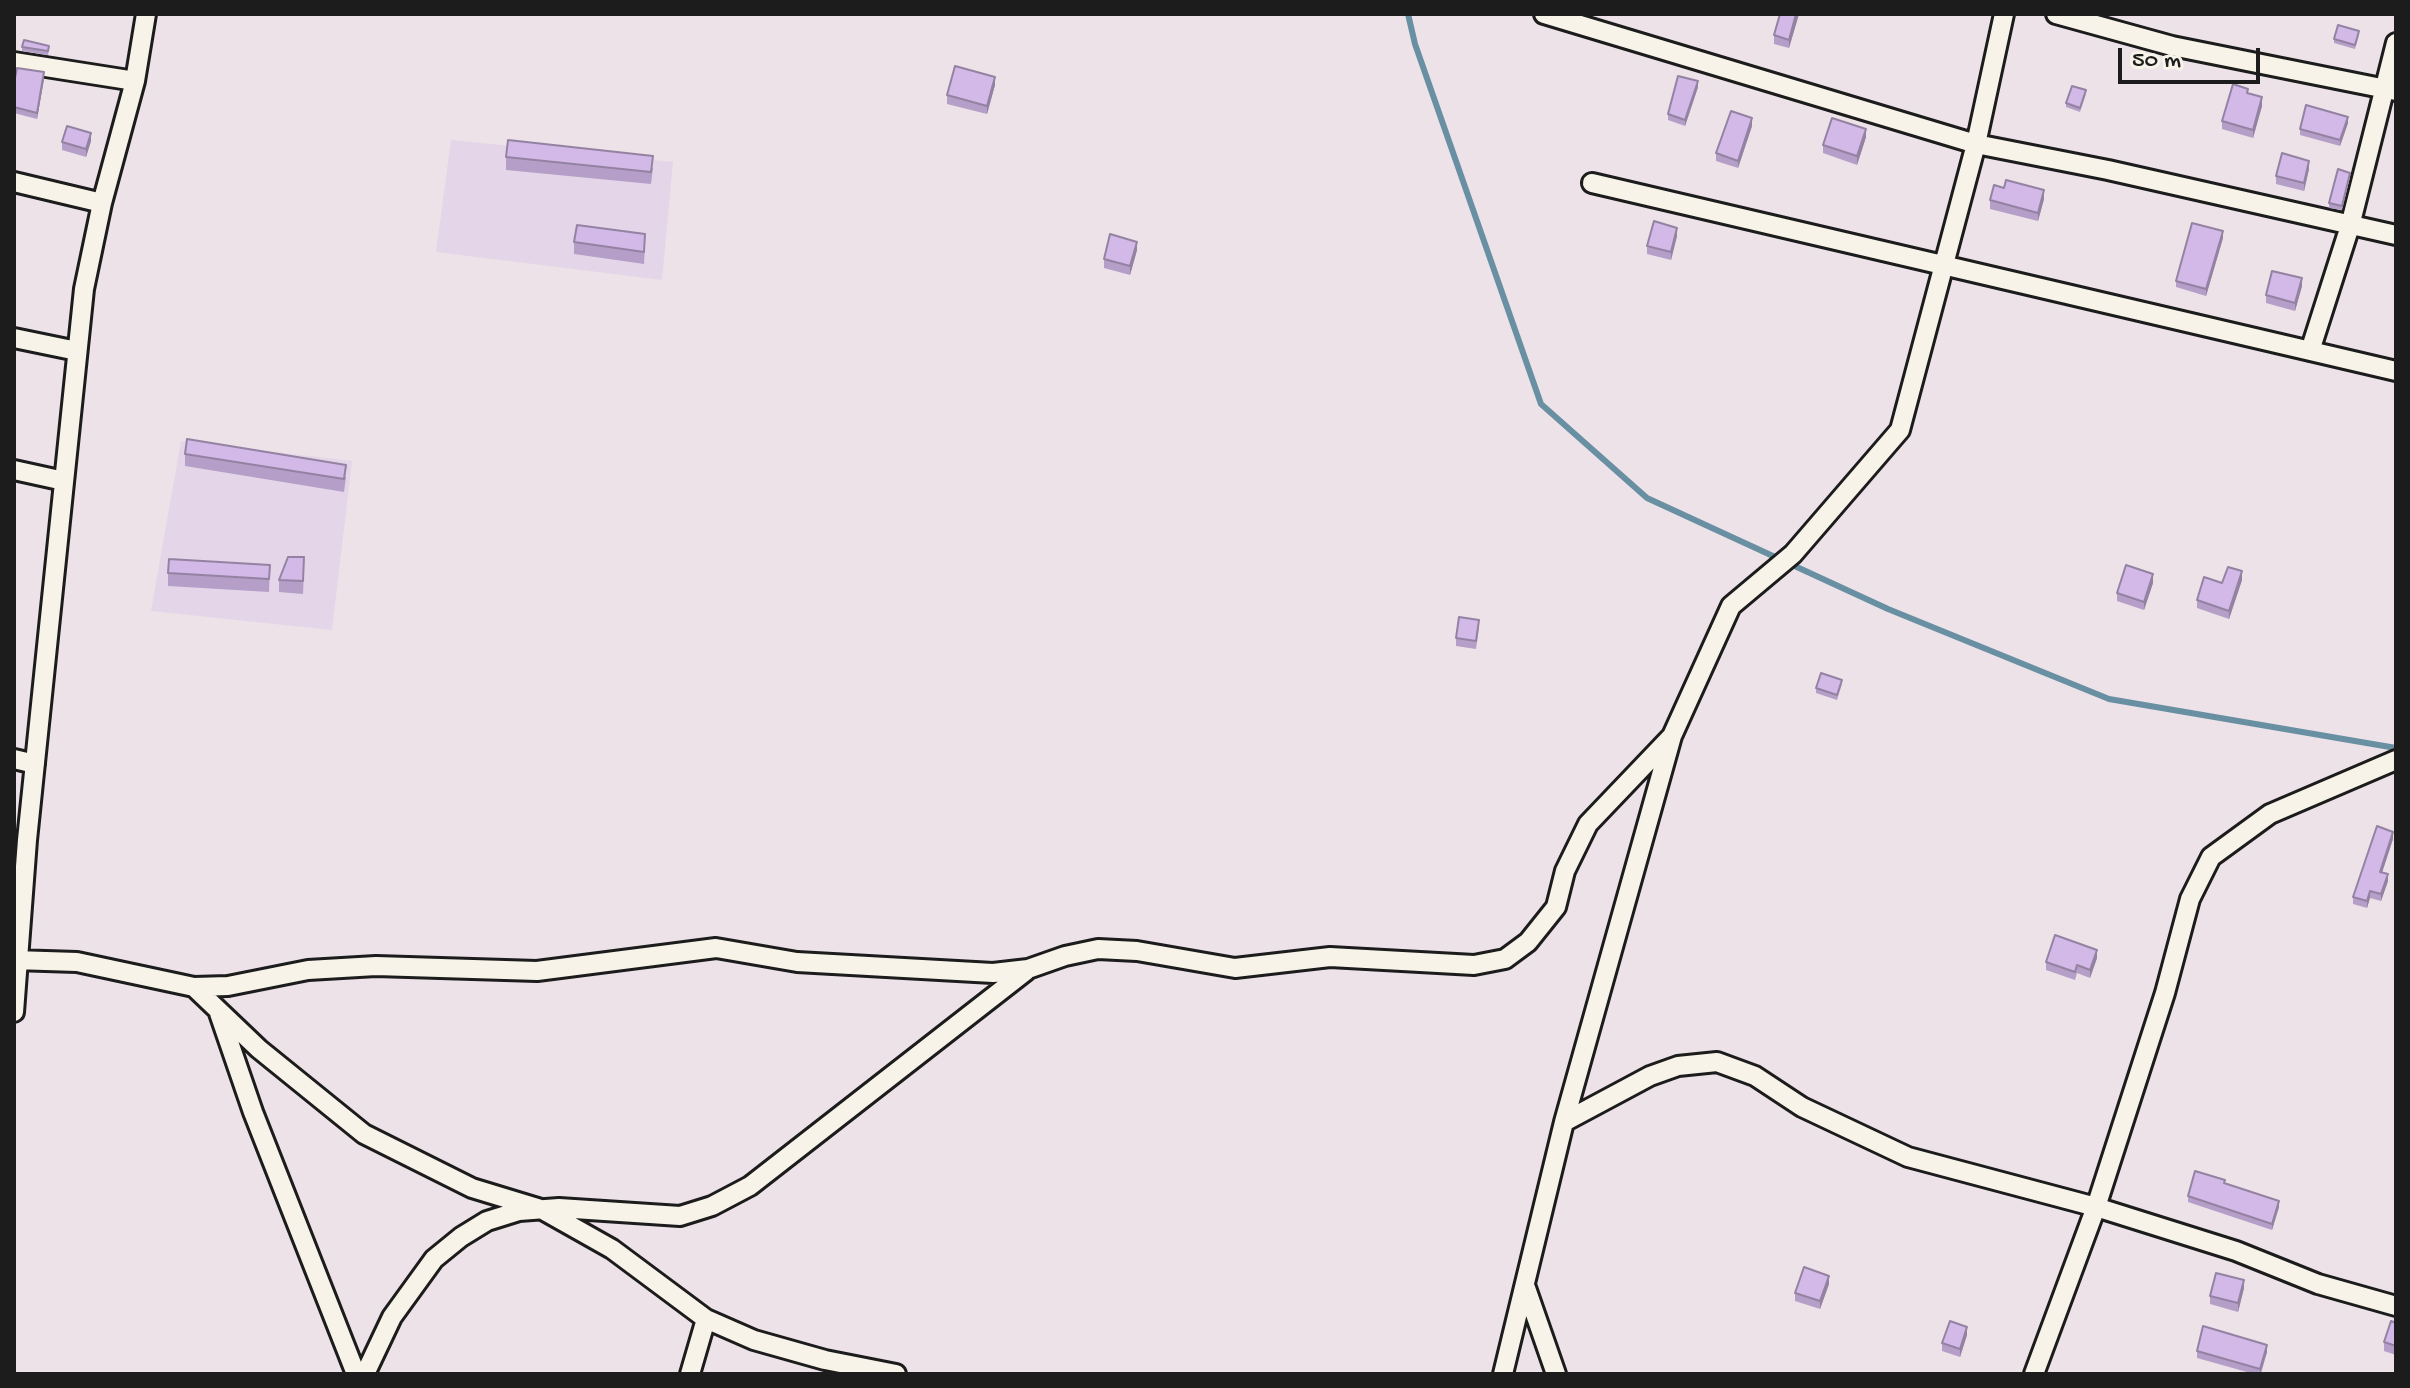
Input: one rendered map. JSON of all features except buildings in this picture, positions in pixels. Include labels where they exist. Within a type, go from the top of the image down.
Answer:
[{"type":"street","points":[[14,1012],[16,960],[84,289],[102,203],[135,81],[146,14]]},
{"type":"street","points":[[1544,14],[1976,144],[2108,170],[2396,235]]},
{"type":"street","points":[[1503,1374],[1564,1122],[1672,736],[1731,606],[1793,554],[1900,430],[1976,144],[2004,14]]},
{"type":"street","points":[[2056,14],[2172,46],[2281,65],[2389,90]]},
{"type":"street","points":[[2310,351],[2389,90],[2396,43]]},
{"type":"street","points":[[14,62],[135,81]]},
{"type":"street","points":[[14,182],[102,203]]},
{"type":"street","points":[[1592,183],[2396,371]]},
{"type":"street","points":[[14,338],[77,351]]},
{"type":"street","points":[[14,470],[64,481]]},
{"type":"street","points":[[16,960],[77,962],[194,987],[228,986],[308,970],[362,967],[537,971],[716,948],[833,965],[993,973],[1028,969],[1098,949],[1137,951],[1235,968],[1330,957],[1474,965],[1505,959],[1528,942],[1556,907],[1565,871],[1588,824],[1672,736]]},
{"type":"street","points":[[14,759],[35,764]]},
{"type":"street","points":[[2034,1374],[2096,1207],[2165,993],[2190,899],[2211,857],[2270,814],[2396,760]]},
{"type":"street","points":[[365,1374],[392,1317],[434,1259],[487,1221],[541,1209],[650,1217],[680,1216],[712,1206],[750,1186],[1028,969]]},
{"type":"street","points":[[194,987],[301,1084],[364,1134],[472,1188],[541,1209],[612,1249],[706,1319],[754,1340],[825,1360],[896,1374]]},
{"type":"street","points":[[218,1010],[253,1112],[356,1374]]},
{"type":"street","points":[[1564,1122],[1650,1076],[1678,1066],[1717,1062],[1755,1076],[1802,1107],[1908,1157],[2096,1207],[2236,1251],[2318,1284],[2396,1306]]},
{"type":"street","points":[[1525,1286],[1556,1374]]},
{"type":"street","points":[[690,1374],[706,1319]]},
{"type":"shaded area","points":[[451,140],[673,162],[662,280],[436,252]]},
{"type":"shaded area","points":[[181,441],[352,461],[332,630],[151,611]]},
{"type":"waterway","points":[[1408,14],[1415,44],[1541,404],[1647,498],[1888,609],[2109,699],[2396,748]]}]
